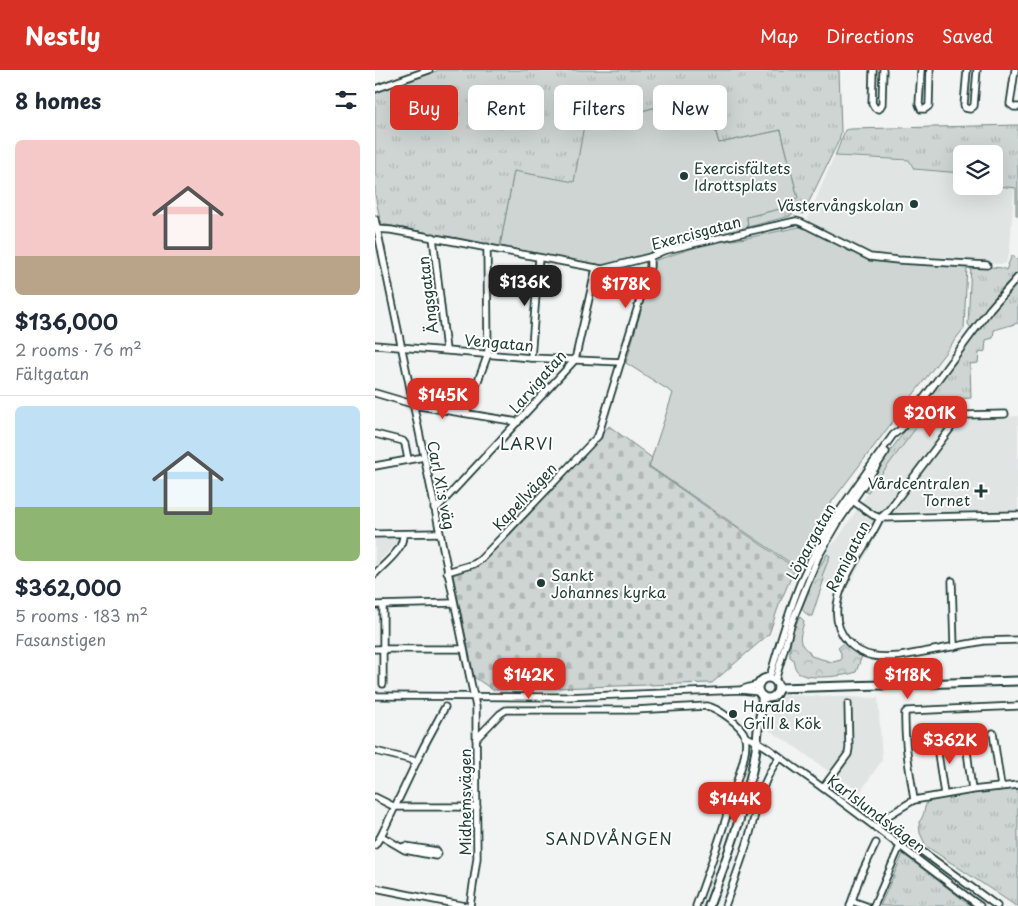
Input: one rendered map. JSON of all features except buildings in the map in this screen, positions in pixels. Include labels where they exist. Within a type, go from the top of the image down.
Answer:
[{"type":"main road","points":[[709,906],[737,822],[758,740],[763,703],[760,690],[763,680],[767,678],[777,684],[1018,681]]},
{"type":"main road","points":[[758,740],[763,729],[767,704],[770,698],[777,694],[777,684]]},
{"type":"main road","points":[[760,690],[770,698]]},
{"type":"street","points":[[375,89],[429,70]]},
{"type":"street","points":[[873,70],[872,103],[875,108],[879,109],[882,104],[883,70]]},
{"type":"street","points":[[921,70],[919,104],[921,109],[925,109],[929,106],[930,70]]},
{"type":"street","points":[[967,70],[964,105],[965,108],[970,109],[974,106],[977,70]]},
{"type":"street","points":[[1015,70],[1010,104],[1014,108],[1018,107]]},
{"type":"street","name":"Carl XI:s väg","points":[[375,219],[474,697]]},
{"type":"street","name":"Exercisgatan","points":[[376,229],[433,237],[602,269],[692,244],[796,221],[870,257],[987,265]]},
{"type":"street","name":"Ängsgatan","points":[[433,237],[446,350]]},
{"type":"street","points":[[466,413],[488,354],[487,247]]},
{"type":"street","name":"Kapellvägen","points":[[447,572],[474,564],[480,560],[598,436],[650,267],[650,257]]},
{"type":"street","points":[[531,358],[539,258]]},
{"type":"street","name":"Larvigatan","points":[[434,508],[438,507],[575,360],[596,268]]},
{"type":"street","name":"Löpargatan","points":[[767,678],[771,672],[804,575],[820,544],[901,429],[990,309],[1017,278]]},
{"type":"street","name":"Vengatan","points":[[375,345],[531,358],[621,362]]},
{"type":"street","points":[[375,393],[413,404],[518,422]]},
{"type":"street","name":"Remigatan","points":[[1005,414],[961,416],[888,511],[880,518],[843,584],[838,598],[836,617],[842,632],[852,645],[859,651],[880,657],[901,656],[985,641],[1018,640]]},
{"type":"street","points":[[375,434],[403,442],[408,459]]},
{"type":"street","points":[[375,466],[424,457]]},
{"type":"street","points":[[850,499],[880,518],[1018,515]]},
{"type":"street","name":"Löpargatan","points":[[777,684],[792,622],[815,564],[850,499]]},
{"type":"street","points":[[375,534],[439,533]]},
{"type":"street","points":[[375,574],[400,546],[403,534]]},
{"type":"street","points":[[952,581],[954,647]]},
{"type":"street","points":[[375,605],[454,603]]},
{"type":"street","points":[[383,605],[383,684]]},
{"type":"street","points":[[375,649],[463,649]]},
{"type":"street","points":[[375,696],[565,697],[760,690]]},
{"type":"street","name":"Midhemsvägen","points":[[470,906],[477,858],[474,697]]},
{"type":"street","points":[[823,788],[848,754],[848,704]]},
{"type":"street","points":[[914,800],[907,745],[905,713],[907,711],[1018,706]]},
{"type":"street","points":[[375,845],[445,707]]},
{"type":"street","points":[[476,738],[506,710],[634,710],[714,707],[743,730],[745,737],[743,758],[733,797],[696,906]]},
{"type":"street","points":[[993,733],[1001,786]]},
{"type":"street","points":[[965,735],[972,790]]},
{"type":"street","points":[[745,737],[758,740]]},
{"type":"street","name":"Karlslundsvägen","points":[[758,740],[779,758],[823,788],[980,906]]},
{"type":"street","points":[[936,740],[945,794]]},
{"type":"street","points":[[375,751],[416,761]]},
{"type":"street","points":[[725,906],[761,794],[772,768],[779,758]]},
{"type":"street","points":[[876,828],[896,810],[914,800],[972,790],[1018,785]]},
{"type":"street","points":[[375,797],[395,807],[477,807]]},
{"type":"street","name":"Karlslundsvägen","points":[[882,822],[997,906]]},
{"type":"street","points":[[381,836],[405,850],[436,856],[439,854],[437,851],[402,847]]},
{"type":"street","points":[[866,906],[851,904],[864,868],[876,843]]},
{"type":"street","points":[[874,906],[900,846]]},
{"type":"street","points":[[913,855],[917,848]]},
{"type":"street","points":[[375,888],[465,906]]},
{"type":"shaded area","name":"Västervångskolan","points":[[834,157],[908,161],[914,170],[953,172],[953,195],[1003,195],[1003,187],[1014,188],[1010,250],[1006,263],[1002,264],[873,257],[807,220]]},
{"type":"shaded area","points":[[937,401],[961,419],[1018,416],[1018,512],[942,514],[941,510],[898,512],[895,522],[883,524],[845,592],[814,577],[830,547],[837,540],[868,492]]},
{"type":"shaded area","points":[[375,536],[399,536],[402,540],[397,542],[375,566]]},
{"type":"shaded area","points":[[784,695],[878,698],[882,760],[861,791],[836,777],[769,730],[771,710]]},
{"type":"green space","points":[[439,70],[839,70],[841,132],[839,140],[803,214],[795,212],[790,216],[748,227],[747,217],[780,209],[783,203],[798,198],[781,130],[719,143],[715,130],[727,130],[727,85],[653,85],[653,108],[643,111],[643,85],[554,85],[554,130],[583,130],[574,182],[514,171],[500,246],[381,224],[375,195],[375,95],[379,91],[390,87],[390,130],[458,130],[458,85],[396,85]]},
{"type":"green space","name":"Exercisfältets Idrottsplats","points":[[653,108],[653,130],[715,130],[719,143],[781,130],[798,198],[783,203],[781,209],[747,217],[748,227],[602,266],[500,246],[514,170],[576,130],[643,130],[643,110]]},
{"type":"green space","points":[[1018,125],[1018,215],[1016,215],[1016,188],[1003,187],[1003,145],[953,145],[953,172],[914,169],[909,160],[835,156],[845,130]]},
{"type":"green space","points":[[804,226],[873,260],[967,266],[964,328],[833,500],[795,566],[649,466],[673,393],[626,363],[656,260],[706,244]]},
{"type":"green space","points":[[1012,255],[1018,261],[1018,272],[1003,287],[971,328],[968,324],[971,265],[1006,270]]},
{"type":"green space","points":[[1018,281],[1018,323],[994,330],[993,338],[986,340],[985,351],[979,353],[978,363],[970,364],[971,398],[956,399],[956,415],[937,400],[868,492],[861,491],[987,318]]},
{"type":"green space","points":[[609,426],[652,458],[649,467],[795,568],[769,634],[712,683],[493,690],[474,677],[453,575],[481,562]]},
{"type":"green space","points":[[827,554],[830,556],[822,576],[824,579],[812,616],[808,616],[801,608]]},
{"type":"green space","points":[[800,617],[804,621],[800,637],[801,643],[811,656],[832,662],[841,660],[841,653],[838,648],[844,643],[862,656],[856,672],[817,677],[802,675],[798,672],[793,659],[790,657],[790,652],[793,631]]},
{"type":"green space","points":[[1018,789],[1018,906],[1016,906],[926,846],[920,833],[919,822],[928,801],[976,793]]},
{"type":"green space","points":[[903,854],[970,905],[973,906],[880,906]]},
{"type":"place","name":"Exercisfältets Idrottsplats","points":[[684,176]]},
{"type":"place","name":"Västervångskolan","points":[[914,204]]},
{"type":"place","name":"Vårdcentralen Tornet","points":[[981,491]]},
{"type":"place","name":"Sankt Johannes kyrka","points":[[541,583]]},
{"type":"place","name":"Haralds Grill & Kök","points":[[733,714]]},
{"type":"district","name":"LARVI","points":[[527,443]]},
{"type":"district","name":"SANDVÅNGEN","points":[[609,838]]}]
